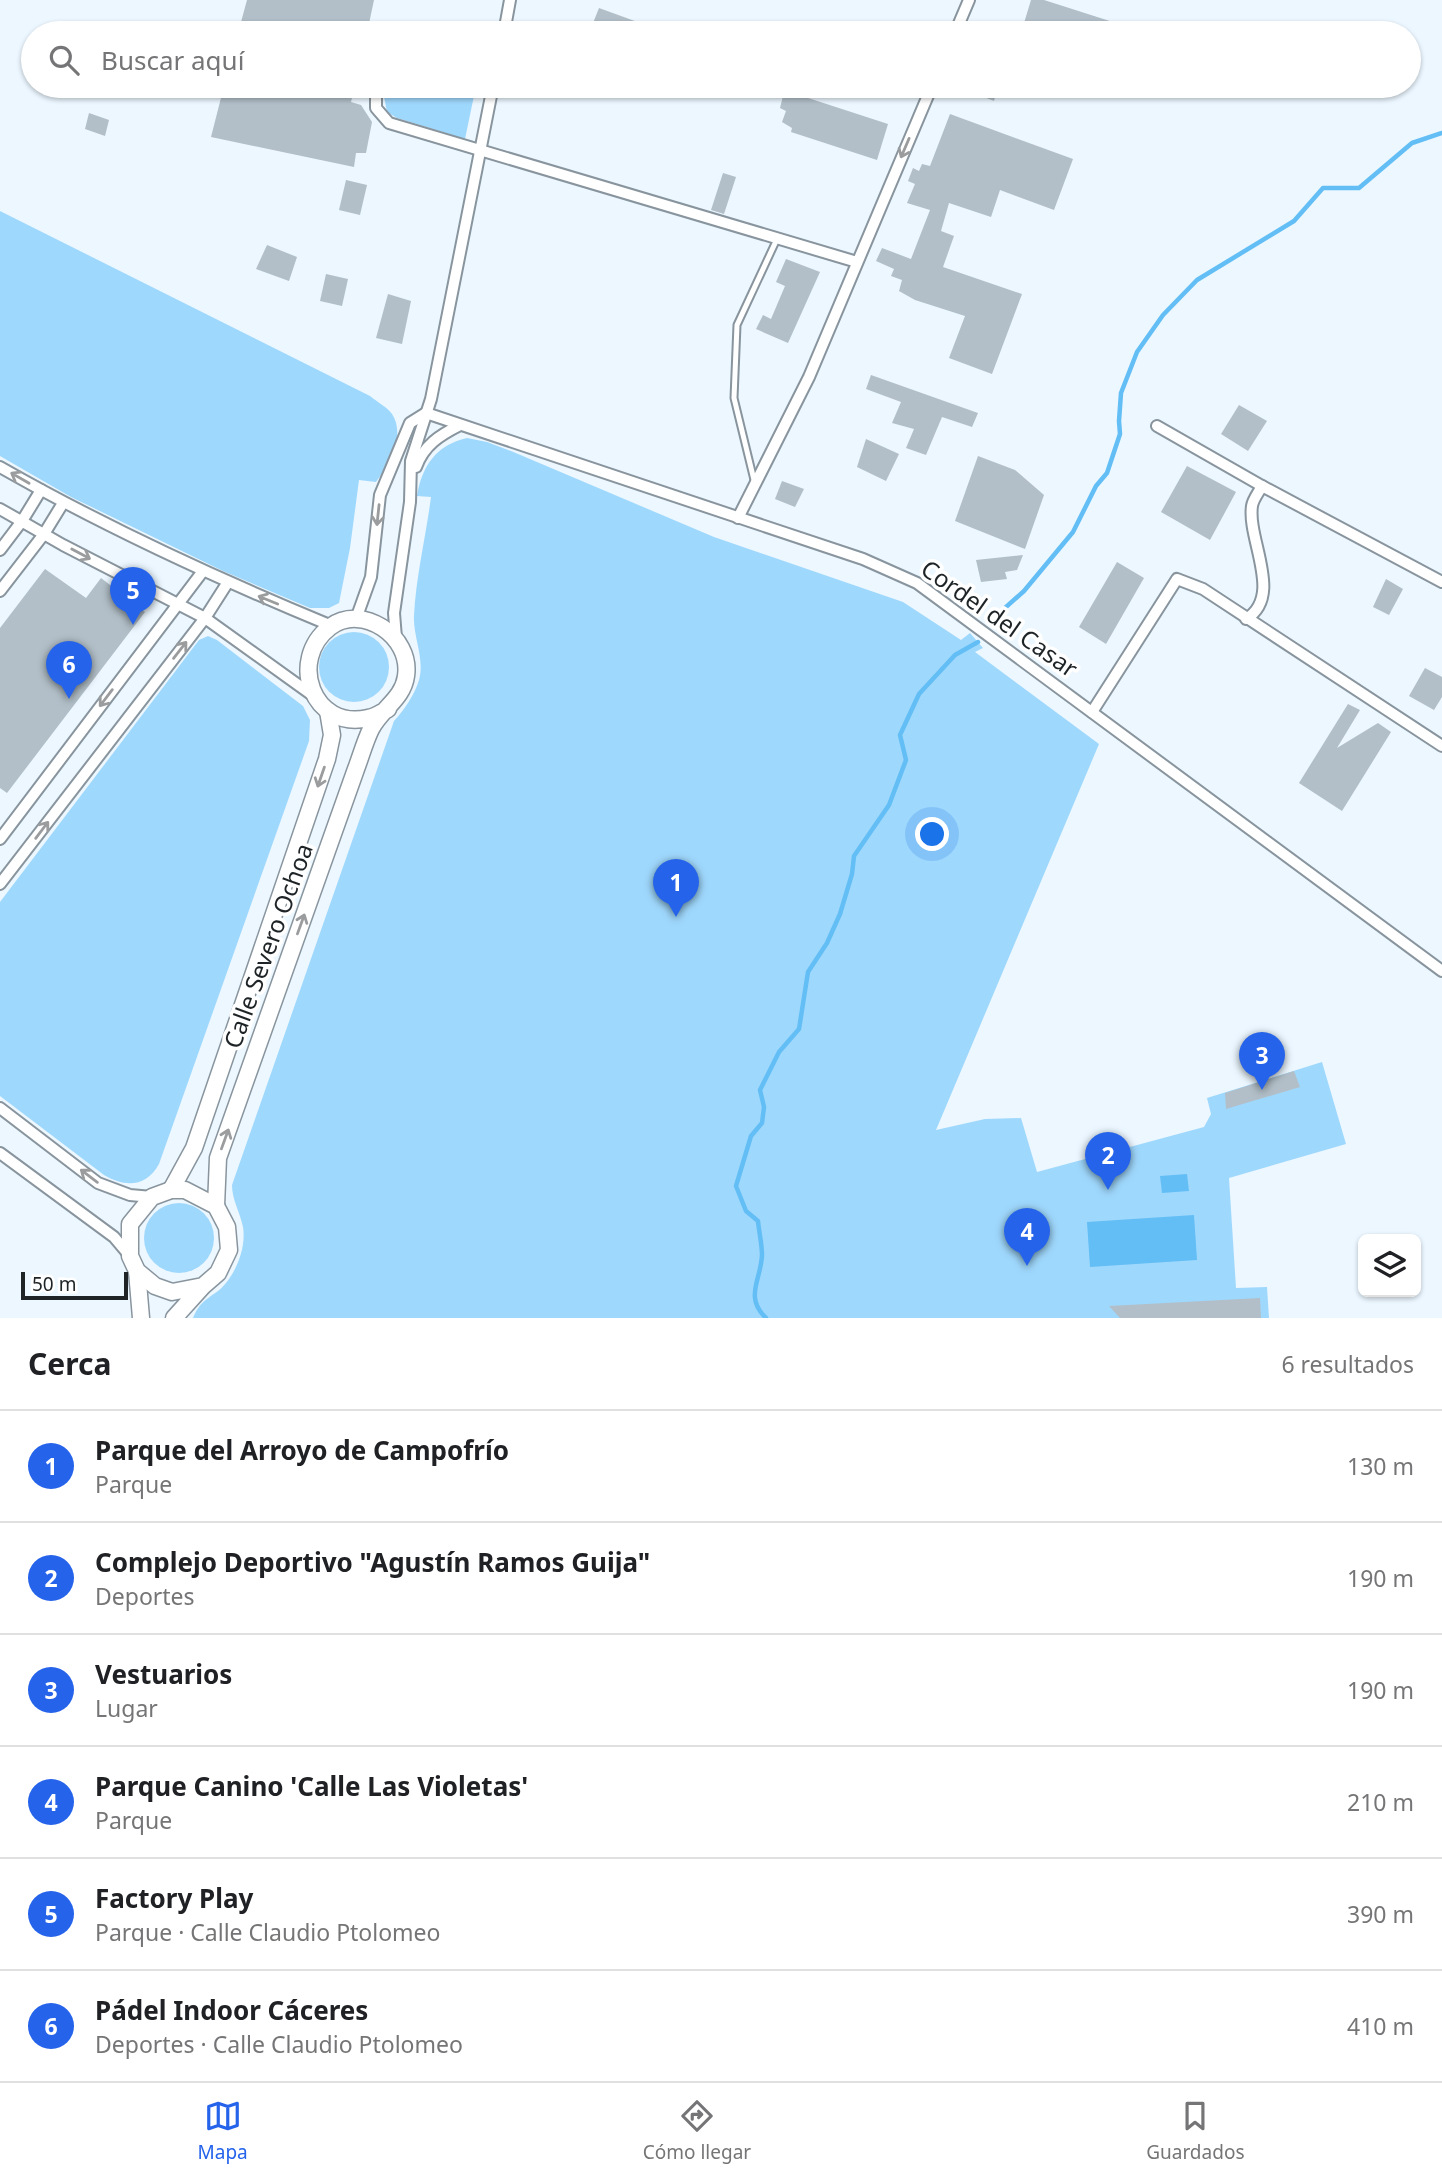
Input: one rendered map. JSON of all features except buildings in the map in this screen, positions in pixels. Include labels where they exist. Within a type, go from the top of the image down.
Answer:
[{"type":"main road","points":[[356,619],[378,624],[396,638],[405,655],[407,675],[400,694],[387,709],[369,718],[348,719],[328,711],[315,697],[306,671],[312,645],[332,625],[356,619]]},
{"type":"main road","name":"Calle Severo Ochoa","points":[[215,1206],[218,1158],[356,769],[372,727],[387,709]]},
{"type":"main road","name":"Calle Severo Ochoa","points":[[171,1190],[194,1148],[327,759],[332,735],[328,711]]},
{"type":"main road","points":[[141,1318],[130,1224],[152,1197],[171,1190],[185,1190],[215,1206],[228,1227],[229,1250],[218,1273],[174,1318]]},
{"type":"main road","points":[[133,1264],[155,1286],[172,1292],[203,1286]]},
{"type":"street","points":[[506,21],[510,0]]},
{"type":"street","points":[[960,21],[970,0]]},
{"type":"street","points":[[376,98],[376,108],[389,123],[857,262]]},
{"type":"street","points":[[396,638],[396,592],[410,502],[411,461],[426,413],[491,98]]},
{"type":"street","points":[[738,518],[809,377],[927,98]]},
{"type":"street","points":[[356,619],[371,577],[380,495],[410,423],[426,413]]},
{"type":"street","name":"Cordel del Casar","points":[[426,413],[863,559],[917,583],[1442,971]]},
{"type":"street","points":[[410,483],[420,457],[434,439],[460,425]]},
{"type":"street","points":[[1157,426],[1262,486],[1442,582]]},
{"type":"street","points":[[0,467],[63,503],[203,571],[332,625]]},
{"type":"street","points":[[387,479],[394,476],[410,483]]},
{"type":"street","points":[[1246,619],[1254,615],[1262,601],[1264,577],[1253,529],[1252,504],[1262,486]]},
{"type":"street","points":[[0,550],[41,490]]},
{"type":"street","points":[[0,591],[44,534],[63,503]]},
{"type":"street","points":[[0,509],[205,618],[315,697]]},
{"type":"street","points":[[0,839],[203,571]]},
{"type":"street","points":[[1092,712],[1177,579],[1203,589],[1442,746]]},
{"type":"street","points":[[0,884],[205,618],[228,582]]},
{"type":"street","points":[[0,1108],[97,1183],[130,1195],[152,1197]]},
{"type":"street","points":[[0,1153],[114,1237],[133,1264]]},
{"type":"lane","points":[[755,483],[734,398],[737,325],[777,239]]},
{"type":"shaded area","points":[[384,98],[474,98],[465,139],[397,118],[387,112]]},
{"type":"shaded area","points":[[0,211],[370,396],[390,411],[396,422],[397,440],[386,467],[376,482],[359,480],[339,603],[329,608],[310,608],[223,571],[71,497],[0,456]]},
{"type":"shaded area","points":[[467,438],[511,451],[714,537],[903,602],[961,640],[970,633],[983,648],[975,652],[1099,744],[936,1130],[985,1119],[1021,1118],[1037,1172],[1204,1127],[1211,1114],[1207,1098],[1322,1062],[1346,1144],[1229,1178],[1236,1288],[1267,1287],[1269,1318],[193,1318],[200,1305],[226,1283],[240,1256],[243,1227],[232,1185],[394,721],[409,702],[419,680],[421,664],[414,616],[431,497],[417,496],[419,485],[432,458],[447,446]]},
{"type":"shaded area","points":[[354,632],[379,642],[389,667],[379,692],[354,702],[329,692],[319,667],[329,642]]},
{"type":"shaded area","points":[[208,636],[217,640],[303,706],[310,720],[309,741],[159,1164],[148,1178],[134,1183],[119,1182],[104,1175],[0,1096],[0,902],[199,640]]},
{"type":"shaded area","points":[[1187,1174],[1189,1191],[1162,1193],[1160,1176]]},
{"type":"shaded area","points":[[179,1203],[204,1213],[214,1238],[204,1263],[179,1273],[154,1263],[144,1238],[154,1213]]},
{"type":"shaded area","points":[[1194,1215],[1197,1260],[1090,1267],[1087,1222]]},
{"type":"waterway","points":[[996,616],[1024,591],[1073,532],[1096,486],[1107,473],[1120,434],[1121,393],[1137,352],[1163,315],[1197,280],[1294,221],[1323,188],[1359,188],[1412,143],[1442,133]]},
{"type":"waterway","points":[[766,1318],[759,1310],[755,1295],[762,1255],[758,1221],[746,1211],[736,1186],[751,1136],[762,1123],[764,1107],[760,1090],[779,1052],[799,1029],[808,972],[827,943],[840,914],[852,874],[854,856],[889,805],[906,760],[900,735],[919,694],[955,655],[978,642]]},
{"type":"place","name":"Factory Play","points":[[133,625]]},
{"type":"place","name":"Pádel Indoor Cáceres","points":[[69,699]]},
{"type":"place","name":"Parque del Arroyo de Campofrío","points":[[676,917]]},
{"type":"place","name":"Vestuarios","points":[[1262,1090]]},
{"type":"place","name":"Complejo Deportivo \"Agustín Ramos Guija\"","points":[[1108,1190]]},
{"type":"place","name":"Parque Canino 'Calle Las Violetas'","points":[[1027,1266]]}]
